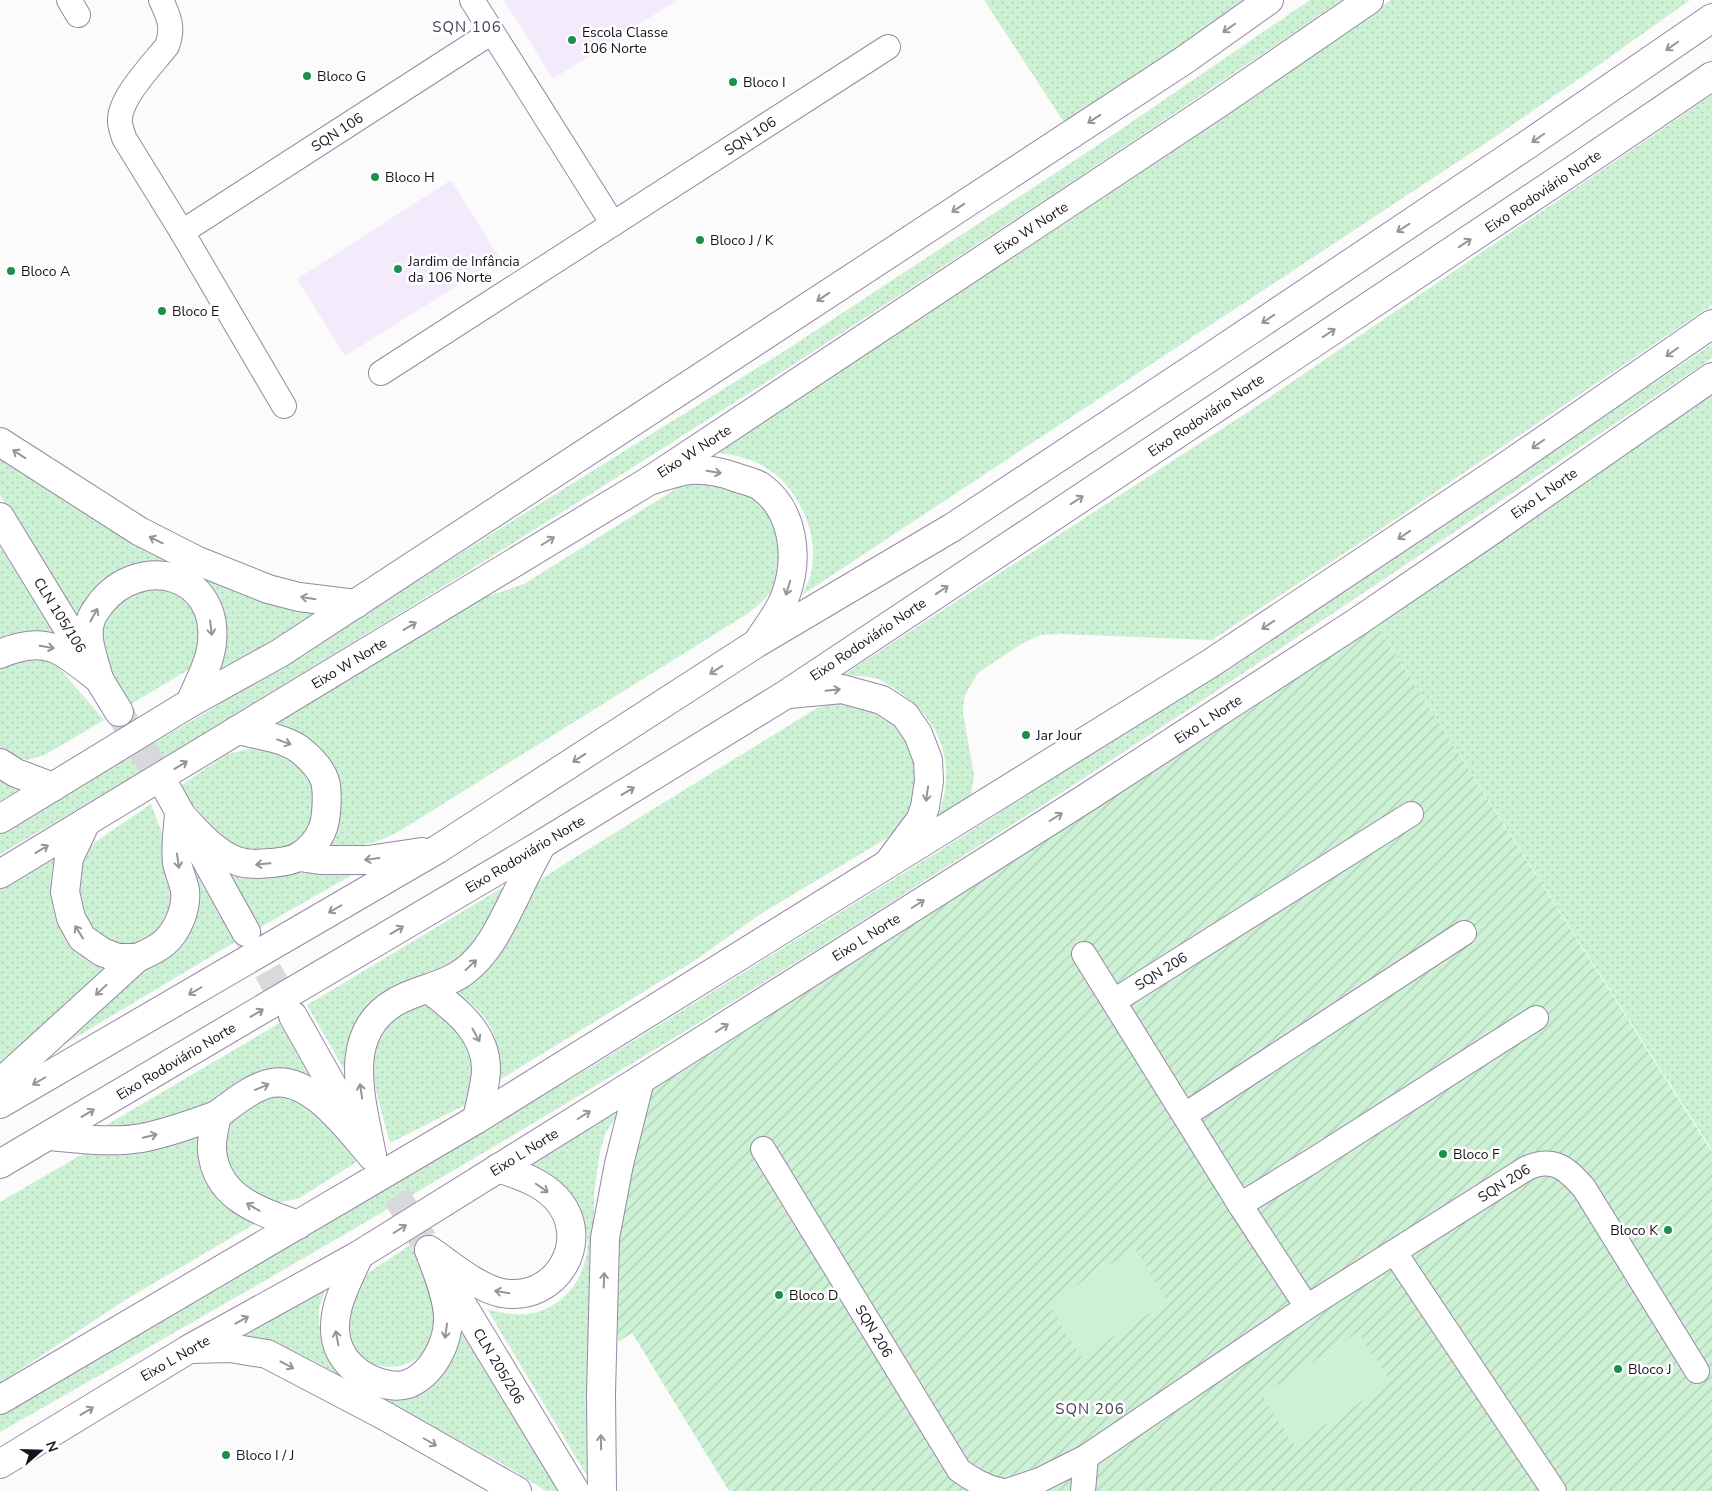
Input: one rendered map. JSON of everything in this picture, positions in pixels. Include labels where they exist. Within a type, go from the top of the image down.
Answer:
[{"type":"main road","points":[[0,819],[190,703],[280,653],[356,604],[1182,61],[1269,0]]},
{"type":"main road","name":"Eixo W Norte","points":[[0,874],[649,481],[1222,101],[1369,0]]},
{"type":"main road","points":[[0,1104],[438,849],[757,643],[970,516],[1527,145],[1712,18]]},
{"type":"main road","name":"Eixo Rodoviário Norte","points":[[0,1164],[542,844],[785,695],[1564,177],[1712,76]]},
{"type":"main road","points":[[0,1400],[477,1119],[1211,663],[1508,465],[1712,324]]},
{"type":"main road","name":"Eixo L Norte","points":[[0,1464],[189,1349],[359,1255],[1086,798],[1357,622],[1712,377]]},
{"type":"main road","points":[[0,442],[139,532],[198,561],[268,589],[299,597],[356,604]]},
{"type":"main road","points":[[649,481],[690,470],[728,474],[758,485],[772,495],[781,508],[788,523],[792,540],[793,570],[786,596],[757,643]]},
{"type":"main road","name":"CLN 105/106","points":[[0,517],[119,712]]},
{"type":"main road","points":[[99,678],[88,638],[94,612],[115,589],[138,578],[164,576],[178,578],[202,596],[211,625],[212,642],[209,657],[190,703]]},
{"type":"main road","points":[[0,654],[14,648],[34,646],[55,648],[99,678]]},
{"type":"main road","points":[[785,695],[842,689],[882,700],[904,715],[918,734],[928,760],[929,781],[925,807],[921,819],[889,862]]},
{"type":"main road","points":[[174,802],[214,847],[237,861],[256,865],[284,862],[299,857],[312,846],[323,830],[326,794],[325,781],[319,768],[298,748],[286,742],[237,730]]},
{"type":"main road","points":[[0,763],[16,773],[53,787]]},
{"type":"main road","points":[[174,802],[246,932]]},
{"type":"main road","points":[[0,1083],[137,958],[165,942],[177,926],[184,908],[185,891],[177,863],[174,802]]},
{"type":"main road","points":[[86,822],[69,858],[65,892],[71,918],[82,938],[102,952],[118,958],[137,958]]},
{"type":"main road","points":[[373,1158],[360,1086],[358,1061],[362,1040],[381,1010],[464,971],[483,954],[498,932],[542,844]]},
{"type":"main road","points":[[299,857],[320,860],[368,860],[438,849]]},
{"type":"main road","points":[[429,989],[454,1008],[474,1030],[484,1049],[486,1069],[477,1119]]},
{"type":"main road","points":[[293,1016],[373,1158]]},
{"type":"main road","points":[[602,1491],[601,1394],[605,1238],[619,1164],[640,1080]]},
{"type":"main road","points":[[50,1136],[95,1140],[141,1138],[167,1132],[217,1115],[246,1094],[272,1083],[292,1083],[304,1088],[325,1104],[373,1158]]},
{"type":"main road","points":[[217,1115],[212,1150],[218,1172],[228,1189],[255,1210],[298,1225]]},
{"type":"main road","points":[[426,1245],[488,1289],[503,1293],[527,1293],[554,1278],[566,1264],[572,1240],[570,1225],[564,1210],[555,1197],[529,1179],[498,1168]]},
{"type":"main road","points":[[359,1255],[337,1305],[335,1331],[338,1347],[344,1359],[353,1369],[370,1379],[398,1386],[407,1384],[428,1368],[438,1356],[444,1342],[448,1316],[443,1293],[426,1245]]},
{"type":"main road","name":"CLN 205/206","points":[[426,1245],[575,1491]]},
{"type":"main road","points":[[189,1349],[230,1348],[267,1354],[385,1416],[517,1491]]},
{"type":"street","points":[[161,0],[171,26],[171,37],[167,46],[125,99],[121,110],[120,122],[124,138],[182,232],[284,406]]},
{"type":"street","points":[[472,0],[613,224]]},
{"type":"street","name":"SQN 106","points":[[182,232],[492,32]]},
{"type":"street","name":"SQN 106","points":[[381,373],[888,47]]},
{"type":"street","name":"SQN 206","points":[[1114,1001],[1411,814]]},
{"type":"street","points":[[1185,1115],[1464,933]]},
{"type":"street","points":[[1084,954],[1240,1205],[1307,1307]]},
{"type":"street","points":[[1240,1205],[1312,1162],[1536,1018]]},
{"type":"street","name":"SQN 206","points":[[763,1149],[959,1470],[991,1489],[1006,1491],[1040,1480],[1086,1457],[1307,1307],[1527,1168],[1538,1163],[1556,1165],[1574,1177],[1584,1188],[1697,1371]]},
{"type":"street","points":[[1395,1253],[1554,1491]]},
{"type":"street","points":[[1084,1491],[1086,1457]]},
{"type":"shaded area","name":"Escola Classe 106 Norte","points":[[504,0],[675,0],[676,1],[553,79]]},
{"type":"shaded area","name":"Jardim de Infância da 106 Norte","points":[[451,180],[500,259],[345,356],[297,279]]},
{"type":"green space","points":[[984,0],[1248,0],[1067,127]]},
{"type":"green space","points":[[1310,0],[1342,0],[873,313],[517,541],[249,706],[0,854],[0,832],[195,719],[783,352],[1098,145]]},
{"type":"green space","points":[[1391,0],[1690,0],[1483,145],[802,595],[811,574],[813,553],[812,538],[806,518],[798,502],[779,478],[768,469],[741,457],[708,452]]},
{"type":"green space","points":[[1712,95],[1712,305],[1378,531],[1212,640],[1060,634],[1041,635],[1023,643],[979,672],[964,698],[963,713],[974,775],[971,795],[965,801],[938,817],[945,791],[946,768],[940,741],[928,719],[909,700],[881,680],[870,677],[843,675],[1251,410]]},
{"type":"green space","points":[[1712,344],[1712,358],[1172,720],[899,897],[762,984],[469,1162],[0,1432],[0,1413],[323,1227],[609,1056],[944,848],[1339,595]]},
{"type":"green space","points":[[1712,387],[1712,1150],[1375,622]]},
{"type":"green space","points":[[0,452],[324,608],[212,677],[223,653],[170,569],[77,630],[0,495]]},
{"type":"green space","points":[[694,480],[731,480],[779,518],[779,577],[772,591],[761,603],[747,614],[398,832],[369,843],[320,850],[338,802],[265,731],[474,601],[524,584],[682,485]]},
{"type":"green space","points":[[0,546],[58,640],[0,641]]},
{"type":"green space","points":[[158,588],[171,590],[186,600],[196,612],[203,632],[193,667],[126,707],[102,662],[98,641],[107,611],[130,594]]},
{"type":"green space","points":[[1375,622],[1712,1152],[1712,1491],[729,1491],[632,1333],[618,1342],[612,1252],[645,1086]]},
{"type":"green space","points":[[23,652],[54,662],[104,720],[45,755],[27,760],[2,756],[0,754],[0,663]]},
{"type":"green space","points":[[840,702],[856,702],[897,721],[918,761],[916,799],[899,831],[762,913],[694,961],[496,1082],[497,1050],[488,1022],[475,1007],[449,991],[488,968],[497,958],[535,885],[582,853],[817,708]]},
{"type":"green space","points":[[253,748],[281,753],[312,775],[315,820],[305,834],[284,850],[258,853],[237,847],[224,838],[177,788],[227,754]]},
{"type":"green space","points":[[0,776],[26,785],[0,801]]},
{"type":"green space","points":[[151,804],[172,860],[175,901],[158,934],[146,940],[119,947],[94,940],[76,902],[79,853]]},
{"type":"green space","points":[[215,853],[260,875],[359,871],[259,928]]},
{"type":"green space","points":[[56,854],[51,887],[58,920],[117,962],[0,1067],[0,886]]},
{"type":"green space","points":[[193,868],[235,942],[58,1048],[134,978],[195,875]]},
{"type":"green space","points":[[505,886],[482,936],[454,963],[375,1001],[360,1017],[348,1042],[349,1078],[307,1005]]},
{"type":"green space","points":[[416,1004],[427,1004],[442,1009],[478,1054],[467,1104],[390,1143],[368,1061],[382,1021]]},
{"type":"green space","points":[[283,1021],[325,1090],[273,1071],[254,1074],[236,1083],[202,1108],[165,1123],[98,1130]]},
{"type":"green space","points":[[280,1092],[300,1101],[335,1134],[357,1162],[299,1198],[282,1202],[264,1202],[250,1196],[224,1160],[228,1120],[241,1102]]},
{"type":"green space","points":[[628,1099],[606,1132],[600,1151],[594,1194],[596,1491],[487,1309],[514,1314],[534,1313],[553,1305],[565,1296],[574,1285],[582,1272],[588,1243],[581,1215],[562,1198],[517,1168]]},
{"type":"green space","points":[[205,1129],[260,1221],[125,1300],[0,1383],[0,1202],[88,1151]]},
{"type":"green space","points":[[415,1242],[441,1315],[425,1353],[401,1366],[387,1367],[375,1365],[356,1352],[347,1338],[346,1294],[357,1280]]},
{"type":"green space","points":[[1135,1249],[1168,1302],[1081,1357],[1048,1303]]},
{"type":"green space","points":[[329,1278],[319,1309],[319,1324],[332,1358],[387,1389],[452,1357],[459,1341],[463,1322],[565,1491],[546,1491],[503,1464],[314,1361],[262,1340],[234,1333]]},
{"type":"green space","points":[[1358,1332],[1391,1382],[1294,1445],[1262,1395]]},
{"type":"tunnel","points":[[119,712],[168,791]]},
{"type":"tunnel","points":[[247,934],[293,1016]]},
{"type":"tunnel","points":[[375,1160],[423,1240]]},
{"type":"place","name":"Escola Classe 106 Norte","points":[[572,40]]},
{"type":"place","name":"Bloco G","points":[[307,76]]},
{"type":"place","name":"Bloco I","points":[[733,82]]},
{"type":"place","name":"Bloco H","points":[[375,177]]},
{"type":"place","name":"Bloco J / K","points":[[700,240]]},
{"type":"place","name":"Jardim de Infância da 106 Norte","points":[[398,269]]},
{"type":"place","name":"Bloco A","points":[[11,271]]},
{"type":"place","name":"Bloco E","points":[[162,311]]},
{"type":"place","name":"Jar Jour","points":[[1026,735]]},
{"type":"place","name":"Bloco F","points":[[1443,1154]]},
{"type":"place","name":"Bloco K","points":[[1668,1230]]},
{"type":"place","name":"Bloco D","points":[[779,1295]]},
{"type":"place","name":"Bloco J","points":[[1618,1369]]},
{"type":"place","name":"Bloco I / J","points":[[226,1455]]},
{"type":"district","name":"SQN 106","points":[[467,27]]},
{"type":"district","name":"SQN 206","points":[[1090,1409]]}]
